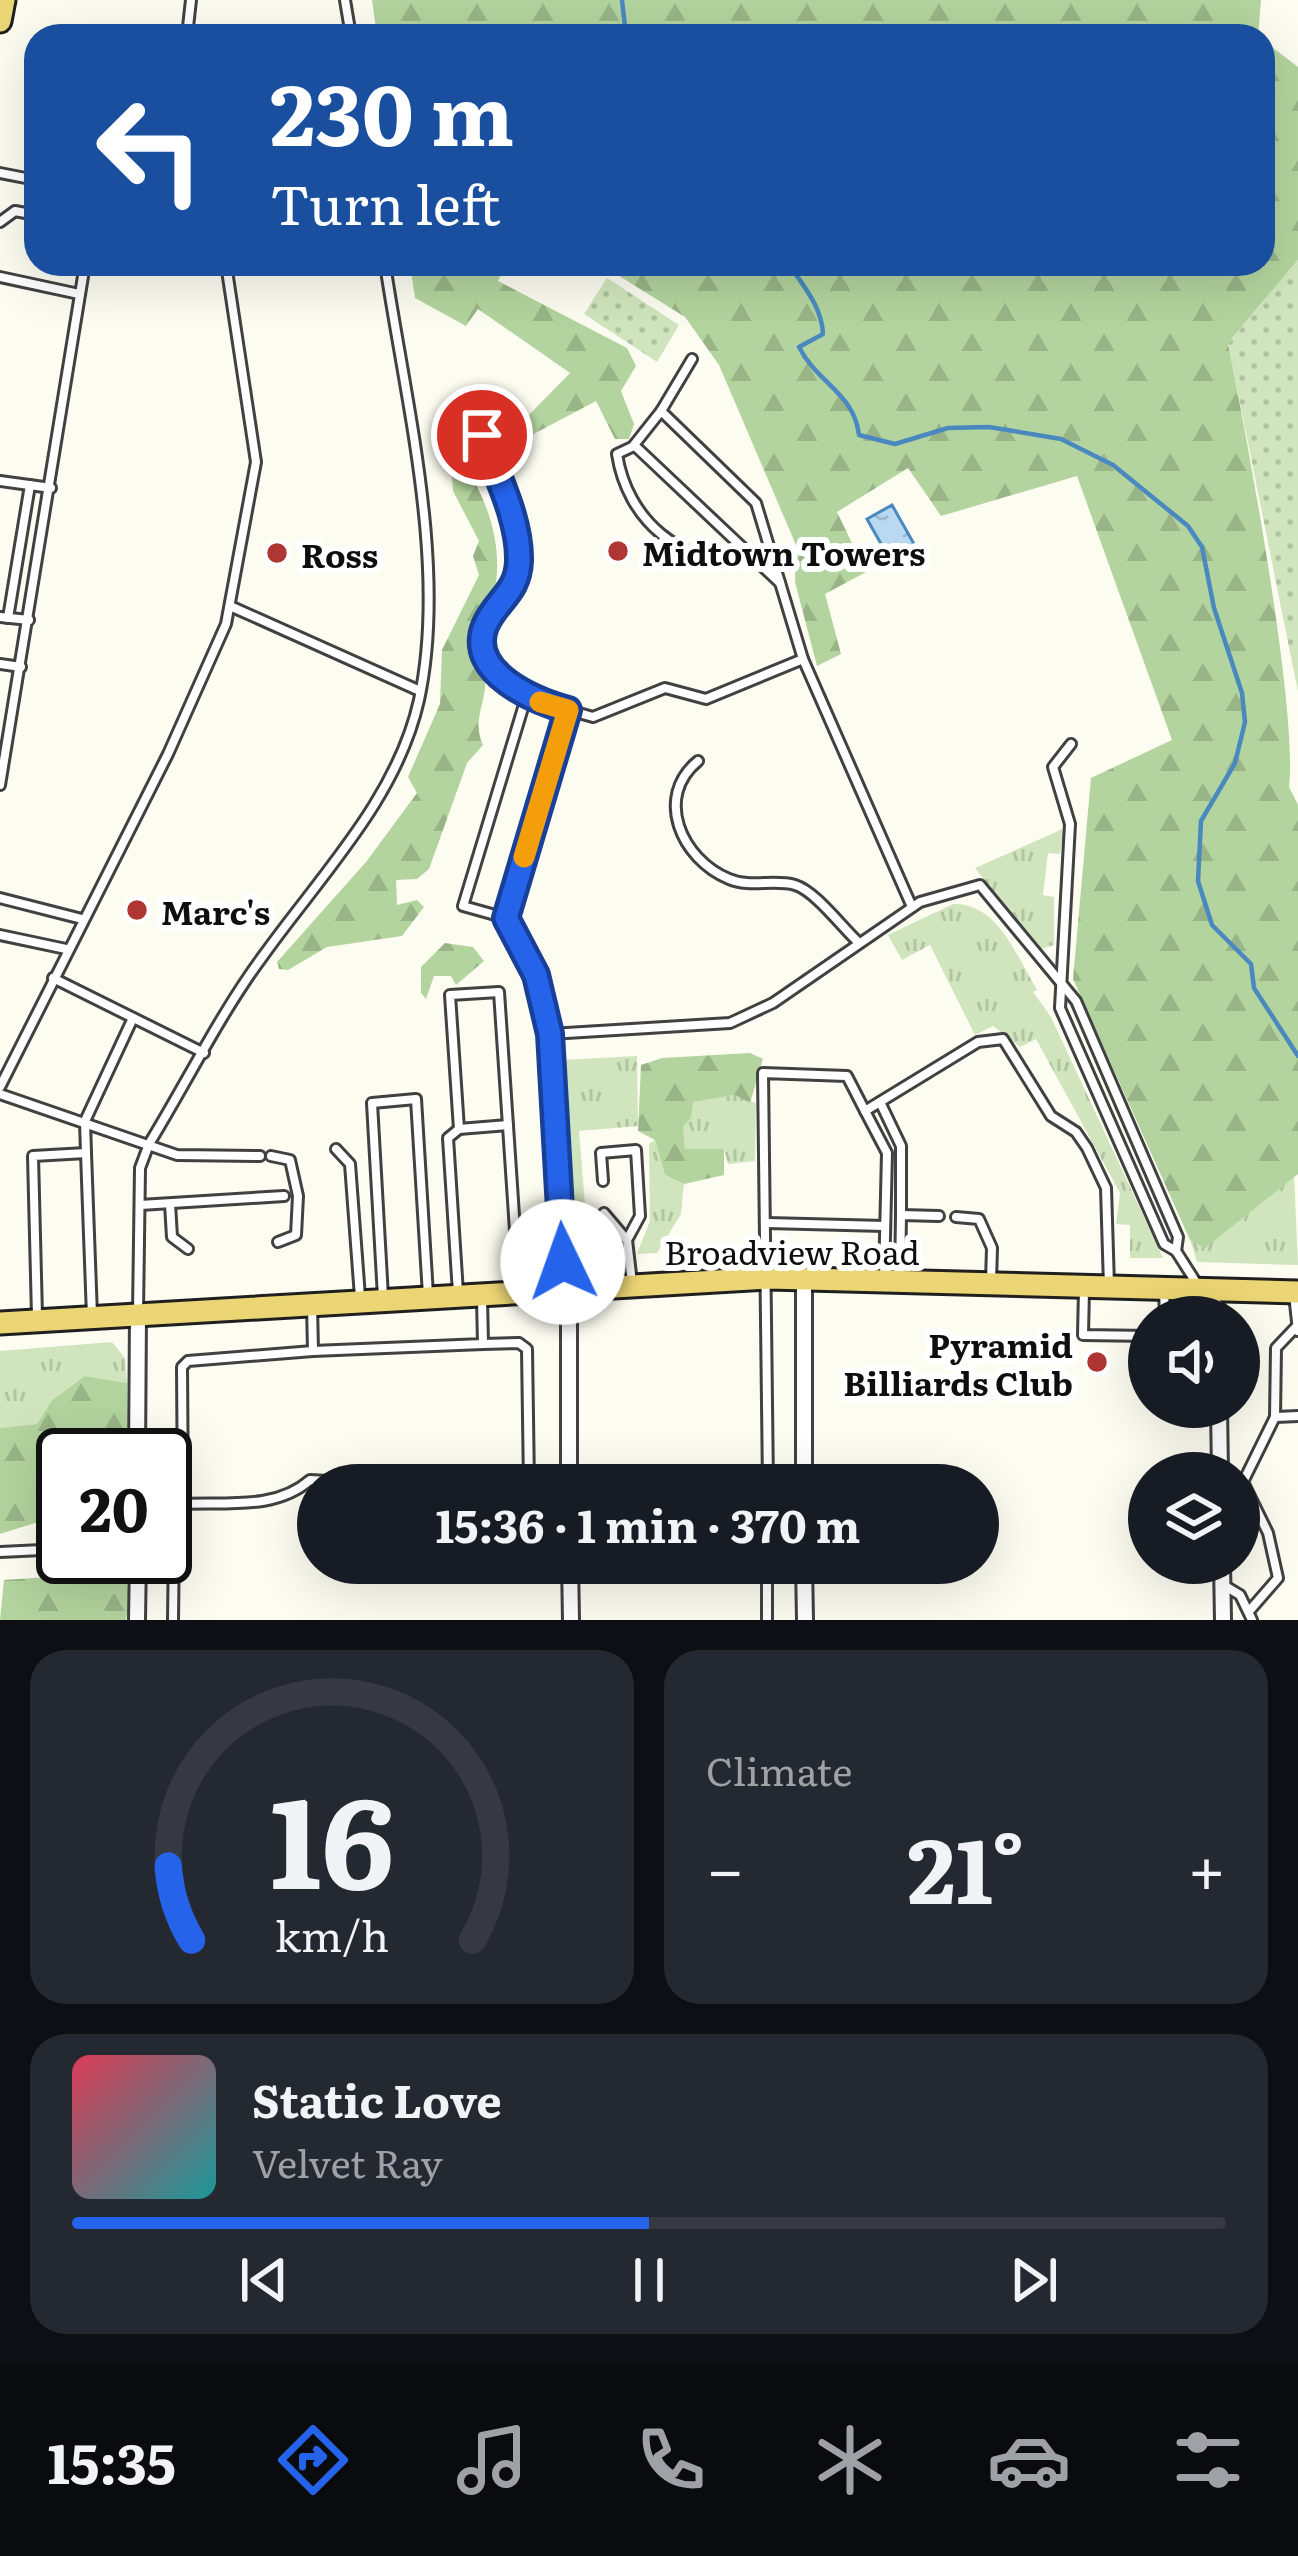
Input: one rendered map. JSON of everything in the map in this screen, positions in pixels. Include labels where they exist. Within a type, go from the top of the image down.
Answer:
[{"type":"main road","points":[[0,21],[4,0]]},
{"type":"main road","name":"Broadview Road","points":[[0,1322],[769,1278],[1296,1292]]},
{"type":"street","points":[[804,1278],[804,1464]]},
{"type":"street","points":[[568,1289],[569,1464]]},
{"type":"street","points":[[1202,1290],[1207,1296]]},
{"type":"street","points":[[137,1428],[138,1314]]},
{"type":"street","points":[[137,1620],[138,1584]]},
{"type":"street","points":[[570,1584],[571,1620]]},
{"type":"street","points":[[805,1584],[805,1620]]},
{"type":"street","points":[[1222,1585],[1223,1620]]},
{"type":"lane","points":[[0,785],[83,276]]},
{"type":"lane","points":[[228,276],[256,462],[230,606],[168,754],[66,949],[0,1090],[200,1158],[260,1156]]},
{"type":"lane","points":[[138,1314],[140,1168],[149,1144],[260,959],[377,802],[420,691],[428,648],[425,505],[387,276]]},
{"type":"lane","points":[[0,277],[79,294]]},
{"type":"lane","points":[[692,359],[634,446],[617,454],[622,484],[643,519],[699,556],[750,560]]},
{"type":"lane","points":[[661,411],[757,503],[803,659],[912,907]]},
{"type":"lane","points":[[476,418],[515,529],[519,560],[515,588],[485,625],[483,644],[497,673],[526,698],[592,717],[664,688],[706,699],[803,659]]},
{"type":"lane","points":[[634,446],[750,560],[780,583]]},
{"type":"lane","points":[[0,481],[51,488]]},
{"type":"lane","points":[[29,620],[4,617],[30,485]]},
{"type":"lane","points":[[230,606],[420,691]]},
{"type":"lane","points":[[0,664],[21,667]]},
{"type":"lane","points":[[506,918],[463,906],[526,698]]},
{"type":"lane","points":[[568,710],[506,918],[536,975],[550,1034],[568,1289]]},
{"type":"lane","points":[[1071,744],[1053,767],[1070,824],[1060,1008],[1164,1244],[1176,1251],[1202,1290]]},
{"type":"lane","points":[[698,761],[680,775],[674,806],[685,842],[730,880],[797,885],[857,941]]},
{"type":"lane","points":[[550,1034],[730,1023],[773,1003],[912,907],[980,885],[1076,1001],[1178,1237],[1176,1251]]},
{"type":"lane","points":[[0,898],[82,920]]},
{"type":"lane","points":[[0,935],[66,949]]},
{"type":"lane","points":[[53,978],[204,1053]]},
{"type":"lane","points":[[459,1129],[450,995],[499,992],[519,1291]]},
{"type":"lane","points":[[92,1317],[85,1121],[133,1018]]},
{"type":"lane","points":[[865,1111],[978,1042],[1003,1039],[1051,1116],[1076,1132],[1106,1188],[1109,1287]]},
{"type":"lane","points":[[768,1464],[764,1073],[847,1076],[884,1142],[885,1226],[892,1281]]},
{"type":"lane","points":[[372,1300],[372,1103],[416,1099],[428,1297]]},
{"type":"lane","points":[[879,1102],[902,1146],[901,1216],[892,1281]]},
{"type":"lane","points":[[483,1343],[470,1294],[448,1138],[459,1129],[508,1125]]},
{"type":"lane","points":[[335,1149],[350,1165],[372,1300]]},
{"type":"lane","points":[[603,1181],[601,1154],[636,1150],[640,1216],[627,1240]]},
{"type":"lane","points":[[38,1320],[33,1156],[86,1154]]},
{"type":"lane","points":[[271,1156],[290,1160],[296,1168],[296,1235],[278,1242]]},
{"type":"lane","points":[[140,1205],[284,1196]]},
{"type":"lane","points":[[170,1204],[172,1237],[188,1249]]},
{"type":"lane","points":[[604,1213],[627,1240],[632,1285]]},
{"type":"lane","points":[[901,1216],[939,1216]]},
{"type":"lane","points":[[956,1217],[979,1219],[987,1227],[991,1284]]},
{"type":"lane","points":[[767,1223],[885,1226]]},
{"type":"lane","points":[[1084,1286],[1083,1335],[1128,1336]]},
{"type":"lane","points":[[1164,1289],[1164,1296]]},
{"type":"lane","points":[[1222,1585],[1252,1615],[1278,1578],[1268,1533],[1243,1482],[1275,1417],[1276,1348],[1297,1330],[1296,1292]]},
{"type":"lane","points":[[312,1304],[313,1351]]},
{"type":"lane","points":[[182,1428],[182,1367],[188,1361],[520,1342],[527,1349],[529,1464]]},
{"type":"lane","points":[[1275,1417],[1298,1416]]},
{"type":"lane","points":[[192,1504],[270,1501],[297,1491]]},
{"type":"lane","points":[[0,1552],[36,1550]]},
{"type":"lane","points":[[173,1584],[173,1620]]},
{"type":"lane","points":[[767,1584],[767,1620]]},
{"type":"green space","points":[[372,0],[1261,0],[1259,24],[375,24]]},
{"type":"green space","points":[[1275,49],[1298,67],[1298,260],[1228,343],[1269,571],[1286,698],[1289,787],[1298,805],[1298,1174],[1205,1248],[1190,1240],[1073,979],[1091,778],[1172,740],[1077,476],[941,516],[908,468],[837,512],[866,572],[825,594],[841,654],[817,666],[795,582],[796,545],[719,365],[685,317],[619,276],[1275,276]]},
{"type":"green space","points":[[1298,260],[1298,692],[1228,343]]},
{"type":"green space","points":[[412,276],[500,276],[498,281],[627,348],[636,366],[621,391],[634,424],[629,439],[615,439],[596,401],[526,438],[524,420],[570,373],[478,309],[466,326],[415,298]]},
{"type":"green space","points":[[607,278],[679,325],[657,362],[584,314]]},
{"type":"green space","points":[[460,453],[480,462],[483,478],[477,487],[496,547],[490,609],[467,645],[484,673],[479,720],[483,745],[467,763],[429,869],[417,879],[396,880],[397,905],[417,900],[424,907],[402,936],[327,947],[288,970],[279,969],[277,962],[366,862],[417,793],[408,777],[440,704],[442,650],[479,575],[473,556],[479,541],[453,491],[451,462]]},
{"type":"green space","points":[[1065,828],[1060,854],[1048,853],[1043,895],[1054,897],[1054,945],[1038,950],[975,868]]},
{"type":"green space","points":[[953,904],[982,912],[1013,947],[1037,990],[1033,992],[1051,1017],[1163,1258],[1130,1258],[1130,1225],[1116,1224],[1120,1193],[1036,1039],[1020,1047],[993,1026],[975,1035],[930,945],[902,960],[888,935]]},
{"type":"green space","points":[[445,943],[473,947],[484,961],[456,985],[451,976],[434,976],[426,999],[421,993],[421,967]]},
{"type":"green space","points":[[750,1053],[763,1059],[750,1103],[735,1095],[693,1102],[691,1118],[683,1126],[685,1149],[724,1149],[724,1175],[684,1184],[665,1175],[655,1140],[638,1131],[641,1065],[662,1058]]},
{"type":"green space","points":[[637,1056],[638,1126],[579,1131],[587,1230],[594,1243],[615,1256],[575,1258],[561,1060]]},
{"type":"green space","points":[[735,1095],[756,1103],[755,1161],[728,1164],[724,1149],[685,1149],[682,1126],[691,1117],[692,1102]]},
{"type":"green space","points":[[655,1140],[665,1175],[684,1184],[681,1214],[657,1253],[637,1254],[650,1221],[649,1144]]},
{"type":"green space","points":[[1294,1174],[1298,1265],[1197,1262],[1190,1240],[1205,1247]]},
{"type":"green space","points":[[112,1342],[125,1358],[127,1383],[85,1376],[52,1400],[37,1424],[0,1429],[0,1351]]},
{"type":"green space","points":[[85,1376],[127,1383],[127,1428],[36,1428],[36,1523],[0,1534],[0,1428],[37,1424],[52,1400]]},
{"type":"green space","points":[[4,1580],[127,1584],[131,1592],[126,1620],[0,1620]]},
{"type":"water","points":[[892,505],[914,544],[889,558],[867,519]]},
{"type":"waterway","points":[[622,0],[625,24]]},
{"type":"waterway","points":[[797,276],[820,316],[823,334],[799,347],[843,398],[859,435],[895,444],[948,428],[989,427],[1061,439],[1113,465],[1188,526],[1202,547],[1214,608],[1242,693],[1245,722],[1235,763],[1201,821],[1198,881],[1212,925],[1251,964],[1254,988],[1298,1056]]},
{"type":"slow traffic","points":[[524,857],[568,710],[540,702]]},
{"type":"place","name":"Midtown Towers","points":[[618,551]]},
{"type":"place","name":"Ross","points":[[277,553]]},
{"type":"place","name":"Marc's","points":[[137,910]]},
{"type":"place","name":"Pyramid Billiards Club","points":[[1097,1362]]},
{"type":"route","points":[[482,435],[515,529],[519,560],[515,588],[485,625],[483,644],[497,673],[526,698],[568,710],[506,918],[536,975],[550,1034],[563,1262]]}]
